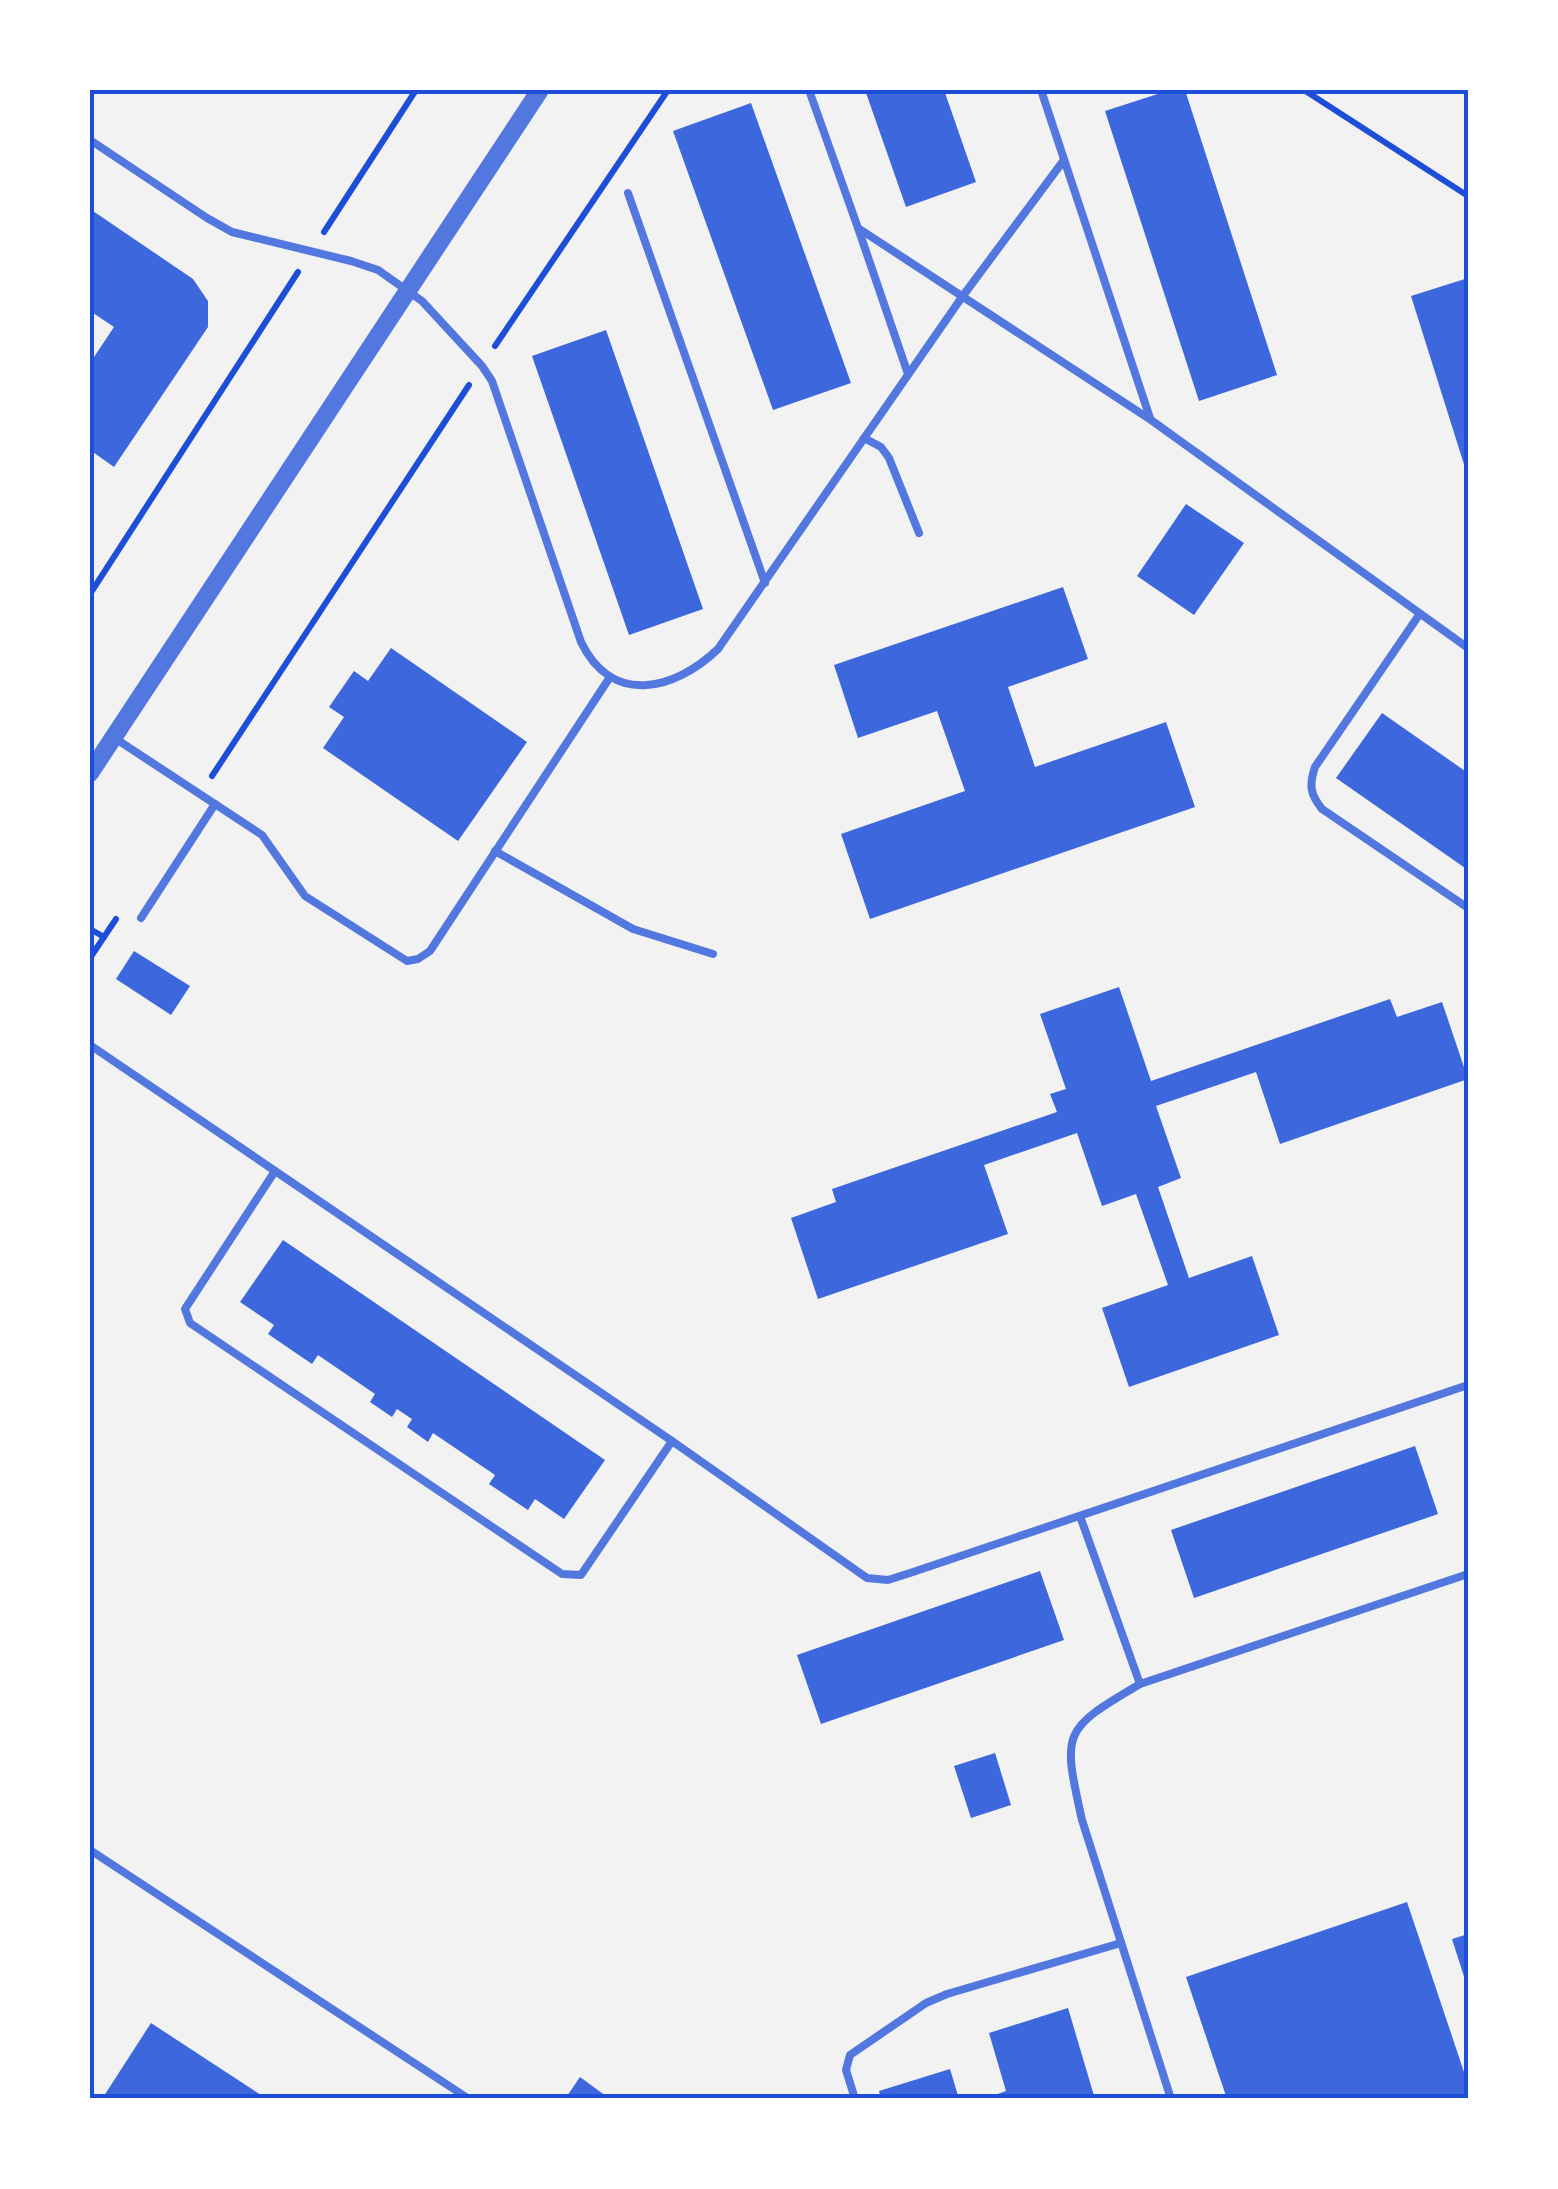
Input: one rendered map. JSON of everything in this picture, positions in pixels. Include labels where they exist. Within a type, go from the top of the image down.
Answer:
[{"type":"street","points":[[90,772],[540,90]]},
{"type":"lane","points":[[809,90],[908,374]]},
{"type":"lane","points":[[1041,90],[1151,420]]},
{"type":"lane","points":[[90,140],[232,232],[378,270],[422,301],[492,381],[589,658],[610,678],[638,685],[659,684],[683,676],[718,649],[962,297],[1064,160]]},
{"type":"lane","points":[[628,194],[765,583]]},
{"type":"lane","points":[[858,228],[1151,420],[1468,648]]},
{"type":"lane","points":[[864,438],[881,447],[889,458],[919,533]]},
{"type":"lane","points":[[1419,614],[1314,767],[1310,784],[1313,798],[1322,809],[1468,908]]},
{"type":"lane","points":[[113,737],[262,835],[306,896],[407,960],[418,959],[430,951],[610,678]]},
{"type":"lane","points":[[141,918],[215,804]]},
{"type":"lane","points":[[495,852],[633,929],[713,954]]},
{"type":"lane","points":[[90,1045],[867,1578],[888,1580],[1468,1384]]},
{"type":"lane","points":[[275,1171],[186,1309],[190,1322],[562,1574],[581,1575],[672,1442]]},
{"type":"lane","points":[[1080,1516],[1140,1684]]},
{"type":"lane","points":[[1171,2099],[1082,1820],[1070,1748],[1076,1728],[1094,1711],[1140,1684],[1468,1574]]},
{"type":"lane","points":[[90,1850],[468,2099]]},
{"type":"lane","points":[[856,2099],[846,2070],[850,2055],[926,2003],[1121,1944]]},
{"type":"path","points":[[90,594],[416,90]]},
{"type":"path","points":[[199,794],[668,90]]},
{"type":"path","points":[[1304,90],[1468,196]]},
{"type":"path","points":[[90,958],[125,906]]},
{"type":"path","points":[[90,929],[104,938]]},
{"type":"building","points":[[865,90],[944,90],[976,182],[906,207]]},
{"type":"building","points":[[1170,90],[1185,90],[1277,375],[1199,401],[1105,111]]},
{"type":"building","points":[[751,103],[851,383],[773,410],[673,131]]},
{"type":"building","points":[[90,209],[193,279],[208,301],[208,327],[114,467],[90,450],[90,363],[114,327],[90,311]]},
{"type":"building","points":[[1468,278],[1468,473],[1467,474],[1411,296]]},
{"type":"building","points":[[606,330],[703,609],[629,635],[532,356]]},
{"type":"building","points":[[1186,504],[1244,543],[1194,615],[1137,576]]},
{"type":"building","points":[[1063,587],[1088,659],[1008,687],[1035,767],[1166,722],[1195,807],[870,919],[841,834],[965,791],[937,711],[858,738],[834,665]]},
{"type":"building","points":[[391,648],[527,742],[458,841],[323,748],[344,717],[329,707],[354,671],[368,681]]},
{"type":"building","points":[[1382,713],[1468,773],[1468,870],[1336,778]]},
{"type":"building","points":[[134,951],[190,986],[171,1015],[116,979]]},
{"type":"building","points":[[1119,987],[1151,1081],[1390,999],[1397,1017],[1442,1002],[1468,1079],[1280,1144],[1256,1072],[1156,1106],[1181,1178],[1158,1187],[1189,1278],[1252,1256],[1279,1335],[1129,1387],[1102,1308],[1168,1285],[1136,1194],[1102,1206],[1077,1133],[984,1165],[1008,1234],[818,1299],[791,1218],[836,1202],[832,1189],[1057,1112],[1050,1094],[1066,1089],[1040,1014]]},
{"type":"building","points":[[283,1240],[605,1460],[564,1519],[535,1499],[528,1510],[489,1484],[495,1475],[433,1433],[428,1442],[407,1427],[412,1419],[397,1409],[392,1417],[370,1402],[375,1394],[318,1355],[312,1364],[268,1334],[274,1325],[240,1302]]},
{"type":"building","points":[[1415,1446],[1438,1514],[1194,1598],[1171,1530]]},
{"type":"building","points":[[1040,1571],[1064,1640],[821,1724],[797,1655]]},
{"type":"building","points":[[995,1753],[1011,1805],[971,1818],[954,1766]]},
{"type":"building","points":[[1407,1902],[1468,2084],[1468,2099],[1227,2099],[1186,1977]]},
{"type":"building","points":[[1468,1934],[1468,1986],[1467,1986],[1452,1939]]},
{"type":"building","points":[[1068,2008],[1095,2099],[984,2099],[1006,2091],[989,2033]]},
{"type":"building","points":[[151,2023],[267,2099],[102,2099]]},
{"type":"building","points":[[950,2069],[959,2099],[881,2099],[879,2091]]},
{"type":"building","points":[[580,2077],[606,2096],[604,2099],[565,2099]]}]
